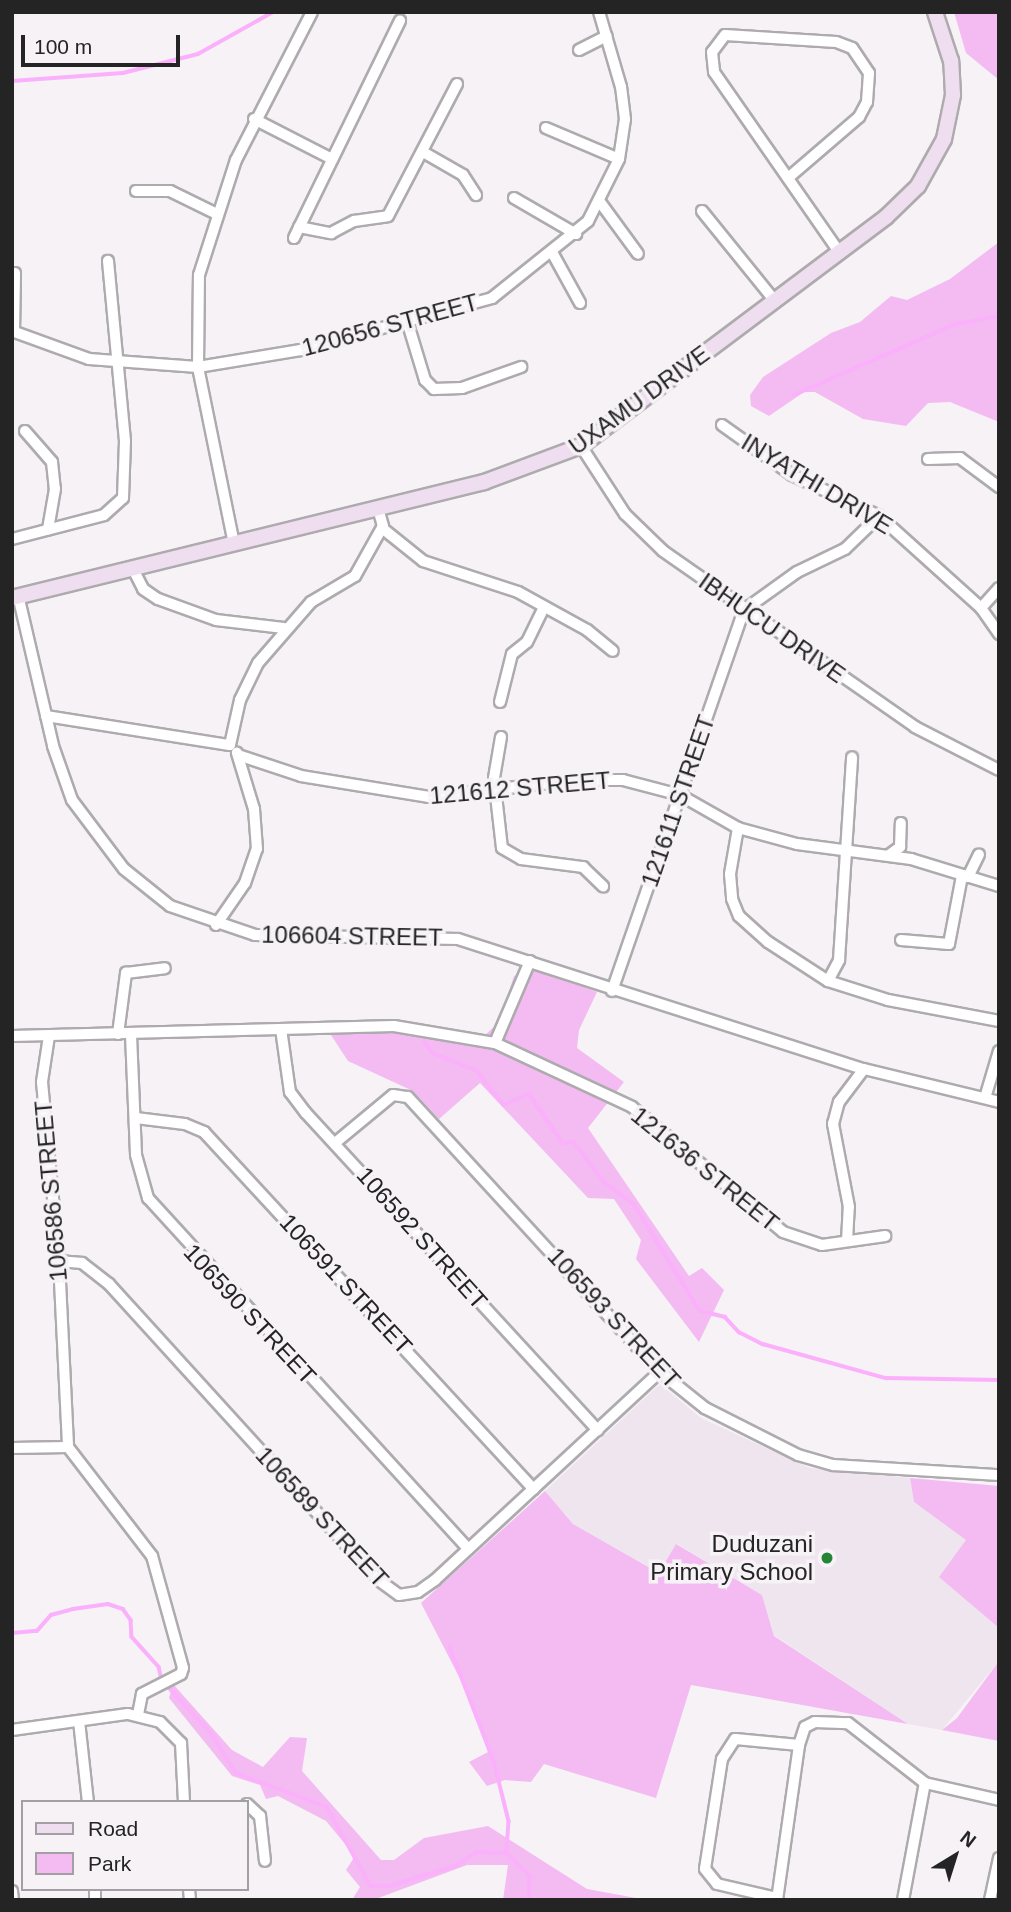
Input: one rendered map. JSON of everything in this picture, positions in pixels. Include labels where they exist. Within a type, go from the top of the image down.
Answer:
[{"type":"street","name":"120656 STREET","points":[[13,331],[115,364],[198,367],[408,324],[492,298],[576,234],[600,202],[619,159],[625,119],[607,36],[599,12]]},
{"type":"street","name":"UXAMU DRIVE","points":[[15,597],[378,509],[516,472],[581,446],[840,253],[905,201],[941,149],[953,82],[935,12]]},
{"type":"street","points":[[234,544],[198,367],[199,275],[215,213],[254,119],[309,13]]},
{"type":"street","points":[[294,238],[400,21]]},
{"type":"street","points":[[579,50],[607,36]]},
{"type":"street","points":[[788,178],[859,117],[867,102],[869,73],[852,48],[836,42],[725,36],[712,52],[714,72],[840,253]]},
{"type":"street","points":[[299,227],[331,233],[354,221],[388,216],[457,84]]},
{"type":"street","points":[[254,119],[332,159]]},
{"type":"street","points":[[546,128],[619,159]]},
{"type":"street","points":[[423,152],[463,175],[476,195]]},
{"type":"street","points":[[136,191],[170,191],[215,213]]},
{"type":"street","points":[[514,198],[576,234]]},
{"type":"street","points":[[600,202],[638,254]]},
{"type":"street","points":[[702,211],[775,301]]},
{"type":"street","points":[[552,254],[580,303]]},
{"type":"street","points":[[12,539],[104,515],[123,498],[125,441],[115,364],[108,261]]},
{"type":"street","points":[[13,331],[15,273]]},
{"type":"street","points":[[408,324],[425,380],[434,388],[462,388],[520,367]]},
{"type":"street","name":"INYATHI DRIVE","points":[[722,425],[792,475],[879,516],[981,608],[999,634]]},
{"type":"street","points":[[25,431],[52,461],[55,489],[48,529]]},
{"type":"street","name":"IBHUCU DRIVE","points":[[581,446],[642,532],[744,610],[915,727],[999,770]]},
{"type":"street","points":[[928,458],[960,458],[999,487]]},
{"type":"street","points":[[378,509],[382,528],[424,561],[493,582],[587,629],[612,651]]},
{"type":"street","points":[[744,610],[797,572],[845,550],[879,516]]},
{"type":"street","points":[[230,745],[249,678],[285,628],[311,602],[355,576],[382,528]]},
{"type":"street","points":[[133,569],[143,589],[158,600],[216,620],[285,628]]},
{"type":"street","points":[[981,608],[999,588]]},
{"type":"street","name":"106604 STREET","points":[[15,597],[46,716],[72,800],[102,843],[145,889],[216,925],[288,937],[444,936],[530,961],[612,991],[864,1069],[999,1102]]},
{"type":"street","points":[[500,702],[512,654],[527,642],[544,607]]},
{"type":"street","name":"121611 STREET","points":[[612,991],[744,610]]},
{"type":"street","points":[[46,716],[230,745],[238,755],[256,816],[257,849],[245,883],[216,925]]},
{"type":"street","points":[[501,737],[495,789],[502,848],[521,859],[583,867],[603,886]]},
{"type":"street","name":"121612 STREET","points":[[238,755],[301,776],[372,790],[449,798],[495,789],[599,779],[654,786],[680,795],[738,828],[848,853],[889,855],[999,886]]},
{"type":"street","points":[[828,982],[839,960],[848,853],[852,757]]},
{"type":"street","points":[[889,855],[900,847],[901,823]]},
{"type":"street","points":[[738,828],[730,888],[739,916],[828,982],[996,1024]]},
{"type":"street","points":[[901,940],[949,944],[965,876],[979,854]]},
{"type":"street","points":[[12,1036],[394,1026],[495,1043],[530,961]]},
{"type":"street","points":[[118,1034],[126,973],[165,968]]},
{"type":"street","name":"106592 STREET","points":[[281,1029],[290,1092],[598,1430]]},
{"type":"street","name":"106590 STREET","points":[[131,1034],[139,1174],[164,1222],[468,1549]]},
{"type":"street","name":"106586 STREET","points":[[49,1036],[42,1082],[59,1261],[68,1447]]},
{"type":"street","name":"121636 STREET","points":[[495,1043],[632,1107],[783,1232],[822,1245],[885,1236]]},
{"type":"street","points":[[985,1098],[999,1051]]},
{"type":"street","points":[[847,1241],[849,1207],[833,1124],[839,1102],[864,1069]]},
{"type":"street","name":"106593 STREET","points":[[335,1143],[393,1095],[408,1097],[660,1372],[705,1408],[798,1455],[863,1470],[999,1475]]},
{"type":"street","name":"106591 STREET","points":[[136,1118],[186,1124],[204,1132],[534,1489]]},
{"type":"street","name":"106589 STREET","points":[[59,1261],[82,1263],[109,1284],[390,1591],[406,1596],[418,1592],[468,1549],[660,1372]]},
{"type":"street","points":[[12,1448],[68,1447],[152,1556],[183,1668],[174,1678],[142,1695],[138,1714]]},
{"type":"street","points":[[12,1730],[138,1714],[160,1722],[181,1743],[184,1800]]},
{"type":"street","points":[[79,1721],[88,1800]]},
{"type":"street","points":[[799,1745],[738,1739],[729,1743],[705,1869],[717,1884],[777,1899],[799,1745],[805,1727],[815,1721],[848,1723],[925,1783],[999,1800]]},
{"type":"street","points":[[902,1900],[925,1783]]},
{"type":"street","points":[[248,1805],[260,1816],[265,1861]]},
{"type":"street","points":[[990,1900],[999,1858]]},
{"type":"street","points":[[12,1891],[13,1900]]},
{"type":"shaded area","name":"Duduzani Primary School","points":[[660,1384],[701,1418],[810,1468],[910,1478],[914,1502],[967,1540],[940,1577],[999,1628],[999,1661],[942,1730],[908,1724],[774,1635],[762,1595],[677,1544],[660,1573],[573,1524],[545,1491]]},
{"type":"green space","points":[[954,12],[999,12],[999,80],[966,53]]},
{"type":"green space","points":[[999,242],[999,422],[950,402],[928,403],[906,426],[863,419],[815,392],[804,392],[769,416],[751,406],[750,395],[763,377],[831,333],[860,322],[891,296],[907,300],[950,279]]},
{"type":"green space","points":[[536,969],[597,992],[579,1030],[577,1048],[624,1082],[588,1128],[689,1276],[702,1268],[724,1290],[699,1342],[636,1259],[641,1240],[614,1199],[588,1198],[480,1083],[439,1119],[413,1091],[348,1061],[329,1032],[326,1022],[394,1020],[483,1037],[499,1022],[514,976]]},
{"type":"green space","points":[[910,1478],[999,1486],[999,1628],[939,1577],[966,1540],[914,1502]]},
{"type":"green space","points":[[545,1491],[573,1524],[659,1573],[676,1544],[762,1595],[774,1636],[908,1724],[691,1685],[656,1798],[544,1764],[531,1782],[505,1780],[487,1786],[469,1762],[488,1752],[470,1698],[421,1603]]},
{"type":"green space","points":[[999,1661],[999,1741],[942,1730],[957,1718]]},
{"type":"green space","points":[[173,1684],[232,1750],[263,1767],[290,1737],[307,1738],[302,1771],[381,1860],[394,1860],[424,1838],[488,1826],[587,1889],[647,1900],[503,1900],[508,1865],[467,1865],[373,1900],[352,1900],[360,1887],[346,1870],[355,1856],[326,1821],[278,1796],[266,1799],[260,1785],[232,1776],[169,1698]]},
{"type":"waterway","points":[[12,81],[123,73],[198,54],[273,12]]},
{"type":"waterway","points":[[794,395],[956,324],[999,316]]},
{"type":"waterway","points":[[425,1042],[433,1053],[477,1071],[504,1105],[529,1094],[563,1143],[574,1142],[605,1183],[634,1204],[700,1311],[725,1317],[739,1332],[763,1344],[886,1378],[999,1380]]},
{"type":"waterway","points":[[12,1633],[37,1631],[51,1615],[73,1609],[108,1604],[123,1609],[131,1620],[132,1637],[159,1667],[162,1680],[212,1734],[236,1773],[327,1807],[371,1886],[389,1886],[455,1866],[477,1852],[507,1853],[530,1876],[529,1900]]},
{"type":"waterway","points":[[450,1647],[494,1761],[509,1821],[507,1853]]},
{"type":"place","name":"Duduzani Primary School","points":[[827,1558]]}]
